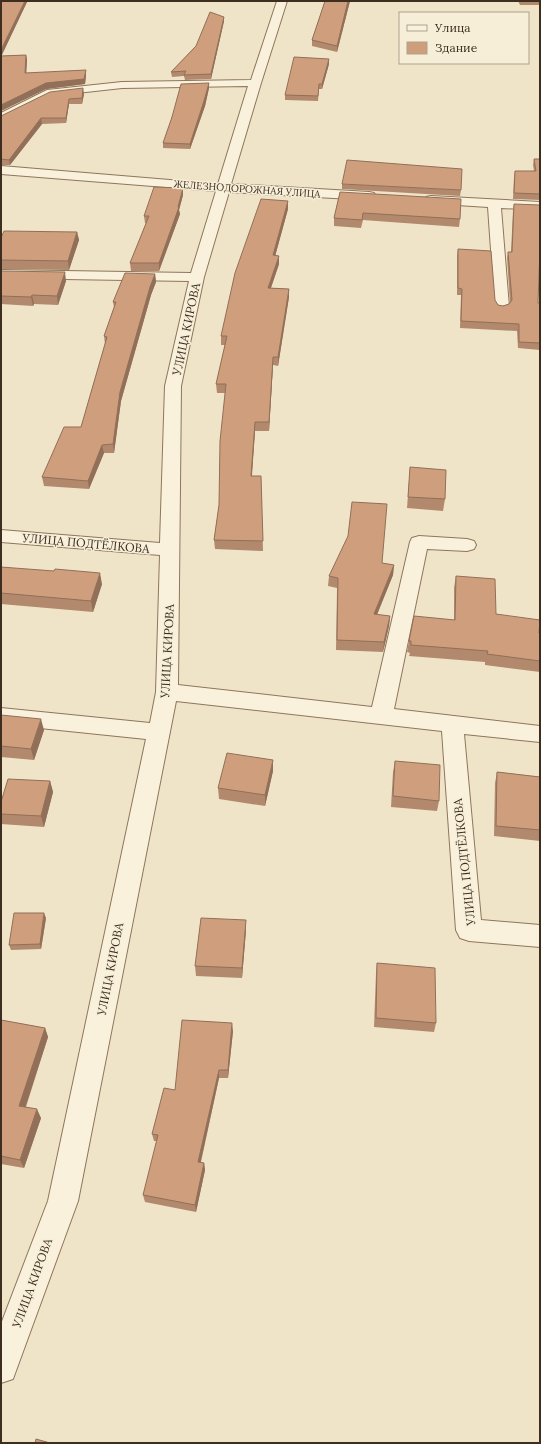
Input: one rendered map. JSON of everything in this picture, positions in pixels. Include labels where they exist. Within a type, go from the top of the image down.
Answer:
[{"type":"street","name":"УЛИЦА КИРОВА","points":[[1,1367],[63,1201],[167,692],[173,386],[197,277],[225,188],[255,83],[282,1]]},
{"type":"street","points":[[1,118],[47,92],[122,85],[255,83]]},
{"type":"street","name":"ЖЕЛЕЗНОДОРОЖНАЯ УЛИЦА","points":[[1,170],[225,188],[383,197]]},
{"type":"street","points":[[415,199],[540,206]]},
{"type":"street","points":[[494,203],[502,307]]},
{"type":"street","points":[[1,274],[197,277]]},
{"type":"street","name":"УЛИЦА ПОДТЁЛКОВА","points":[[1,536],[170,550]]},
{"type":"street","points":[[381,717],[419,542],[467,546]]},
{"type":"street","points":[[167,692],[540,734]]},
{"type":"street","points":[[1,716],[158,732]]},
{"type":"street","name":"УЛИЦА ПОДТЁЛКОВА","points":[[452,724],[469,930],[540,936]]},
{"type":"building","points":[[1,1],[25,1],[1,50]]},
{"type":"building","points":[[325,1],[348,1],[337,46],[312,40]]},
{"type":"building","points":[[210,12],[224,17],[211,74],[184,75],[186,71],[171,72],[196,46]]},
{"type":"building","points":[[26,55],[25,73],[86,70],[84,79],[46,83],[1,105],[1,56]]},
{"type":"building","points":[[294,57],[329,59],[322,84],[319,84],[318,96],[285,95]]},
{"type":"building","points":[[209,83],[190,144],[163,143],[181,84]]},
{"type":"building","points":[[83,88],[82,98],[69,99],[66,118],[41,118],[9,160],[1,159],[1,116],[50,92]]},
{"type":"building","points":[[534,159],[540,159],[540,194],[514,193],[515,171],[536,171]]},
{"type":"building","points":[[347,160],[462,169],[461,190],[342,184]]},
{"type":"building","points":[[154,187],[183,188],[179,207],[159,263],[130,263],[149,216],[144,216]]},
{"type":"building","points":[[340,192],[461,199],[460,219],[363,213],[362,220],[334,218]]},
{"type":"building","points":[[261,199],[288,201],[273,255],[279,256],[268,288],[289,289],[278,357],[273,357],[269,422],[255,422],[251,476],[261,476],[263,541],[214,540],[219,505],[220,441],[226,384],[216,384],[227,336],[221,336],[235,273]]},
{"type":"building","points":[[514,204],[540,205],[538,303],[540,303],[540,343],[519,342],[519,324],[461,321],[462,289],[458,288],[458,249],[491,251],[495,300],[498,305],[503,306],[509,304],[512,300],[508,252],[512,252]]},
{"type":"building","points":[[4,231],[77,232],[68,261],[1,260],[1,238]]},
{"type":"building","points":[[1,271],[65,272],[57,296],[32,295],[31,297],[1,296]]},
{"type":"building","points":[[125,273],[155,274],[120,392],[113,444],[102,445],[88,481],[42,477],[64,427],[81,427],[107,337],[104,336],[116,302],[113,302]]},
{"type":"building","points":[[410,467],[446,470],[445,499],[408,497]]},
{"type":"building","points":[[352,502],[387,504],[382,563],[394,565],[374,614],[390,616],[384,642],[337,640],[338,578],[329,576],[348,536]]},
{"type":"building","points":[[1,567],[54,571],[55,569],[100,573],[91,601],[1,593]]},
{"type":"building","points":[[456,576],[495,579],[496,614],[540,620],[540,661],[487,654],[488,651],[411,645],[411,641],[409,641],[414,616],[455,620]]},
{"type":"building","points":[[1,715],[41,719],[31,749],[1,746]]},
{"type":"building","points":[[227,753],[273,760],[265,795],[218,788]]},
{"type":"building","points":[[395,761],[440,765],[439,801],[393,796]]},
{"type":"building","points":[[497,772],[540,777],[540,830],[496,826]]},
{"type":"building","points":[[8,779],[50,781],[41,816],[1,814],[1,802]]},
{"type":"building","points":[[14,913],[44,913],[40,944],[9,945]]},
{"type":"building","points":[[201,918],[246,920],[242,968],[195,966]]},
{"type":"building","points":[[377,963],[435,968],[436,1023],[376,1018]]},
{"type":"building","points":[[1,1020],[45,1028],[19,1106],[37,1109],[20,1160],[1,1156]]},
{"type":"building","points":[[182,1020],[232,1023],[228,1070],[219,1070],[198,1162],[204,1163],[195,1205],[143,1195],[158,1135],[152,1134],[164,1088],[175,1090]]},
{"type":"building","points":[[36,1439],[50,1443],[35,1443]]}]
